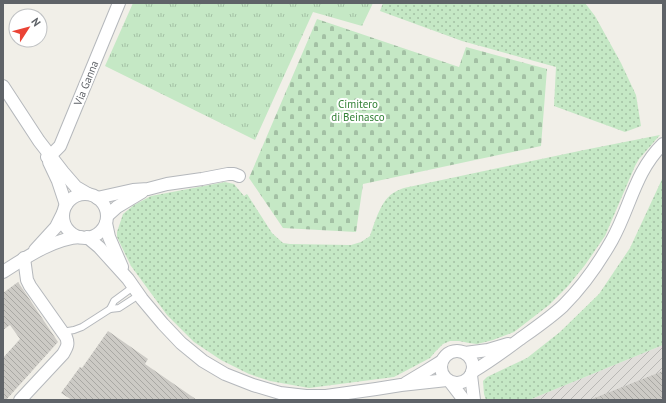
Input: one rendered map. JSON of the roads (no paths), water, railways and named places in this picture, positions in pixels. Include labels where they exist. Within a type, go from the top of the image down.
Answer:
[{"type":"street","name":"Via Ganna","points":[[48,156],[60,146],[119,3]]},
{"type":"street","points":[[3,86],[48,156],[58,182],[65,209],[64,221],[67,228],[72,233],[84,237],[99,247],[134,287],[163,324],[181,343],[203,361],[225,374],[253,385],[280,393],[306,398],[401,385],[449,381],[456,383],[465,382],[472,374],[517,342],[563,306],[580,287],[612,240],[623,219],[640,175],[646,164],[663,144]]},
{"type":"street","points":[[48,156],[76,187],[93,196],[103,204],[106,210],[109,237],[134,287]]},
{"type":"street","points":[[20,400],[63,354],[68,343],[27,280],[28,256],[56,227],[70,200],[82,194],[93,196],[148,189],[167,184],[228,174],[239,176]]},
{"type":"street","points":[[3,272],[28,256],[64,240],[72,237],[92,236],[98,233],[102,229],[106,220],[127,201],[148,189]]},
{"type":"street","points":[[465,354],[488,350],[517,342]]},
{"type":"street","points":[[401,385],[442,361],[451,352],[456,351],[465,354],[472,362],[474,400]]},
{"type":"street","points":[[442,361],[441,372],[464,400]]},
{"type":"lane","points":[[110,309],[114,301],[134,287]]},
{"type":"lane","points":[[62,332],[82,327],[110,309],[119,308],[134,287]]},
{"type":"park label","name":"Cimitero di Beinasco","points":[[358,110]]}]
